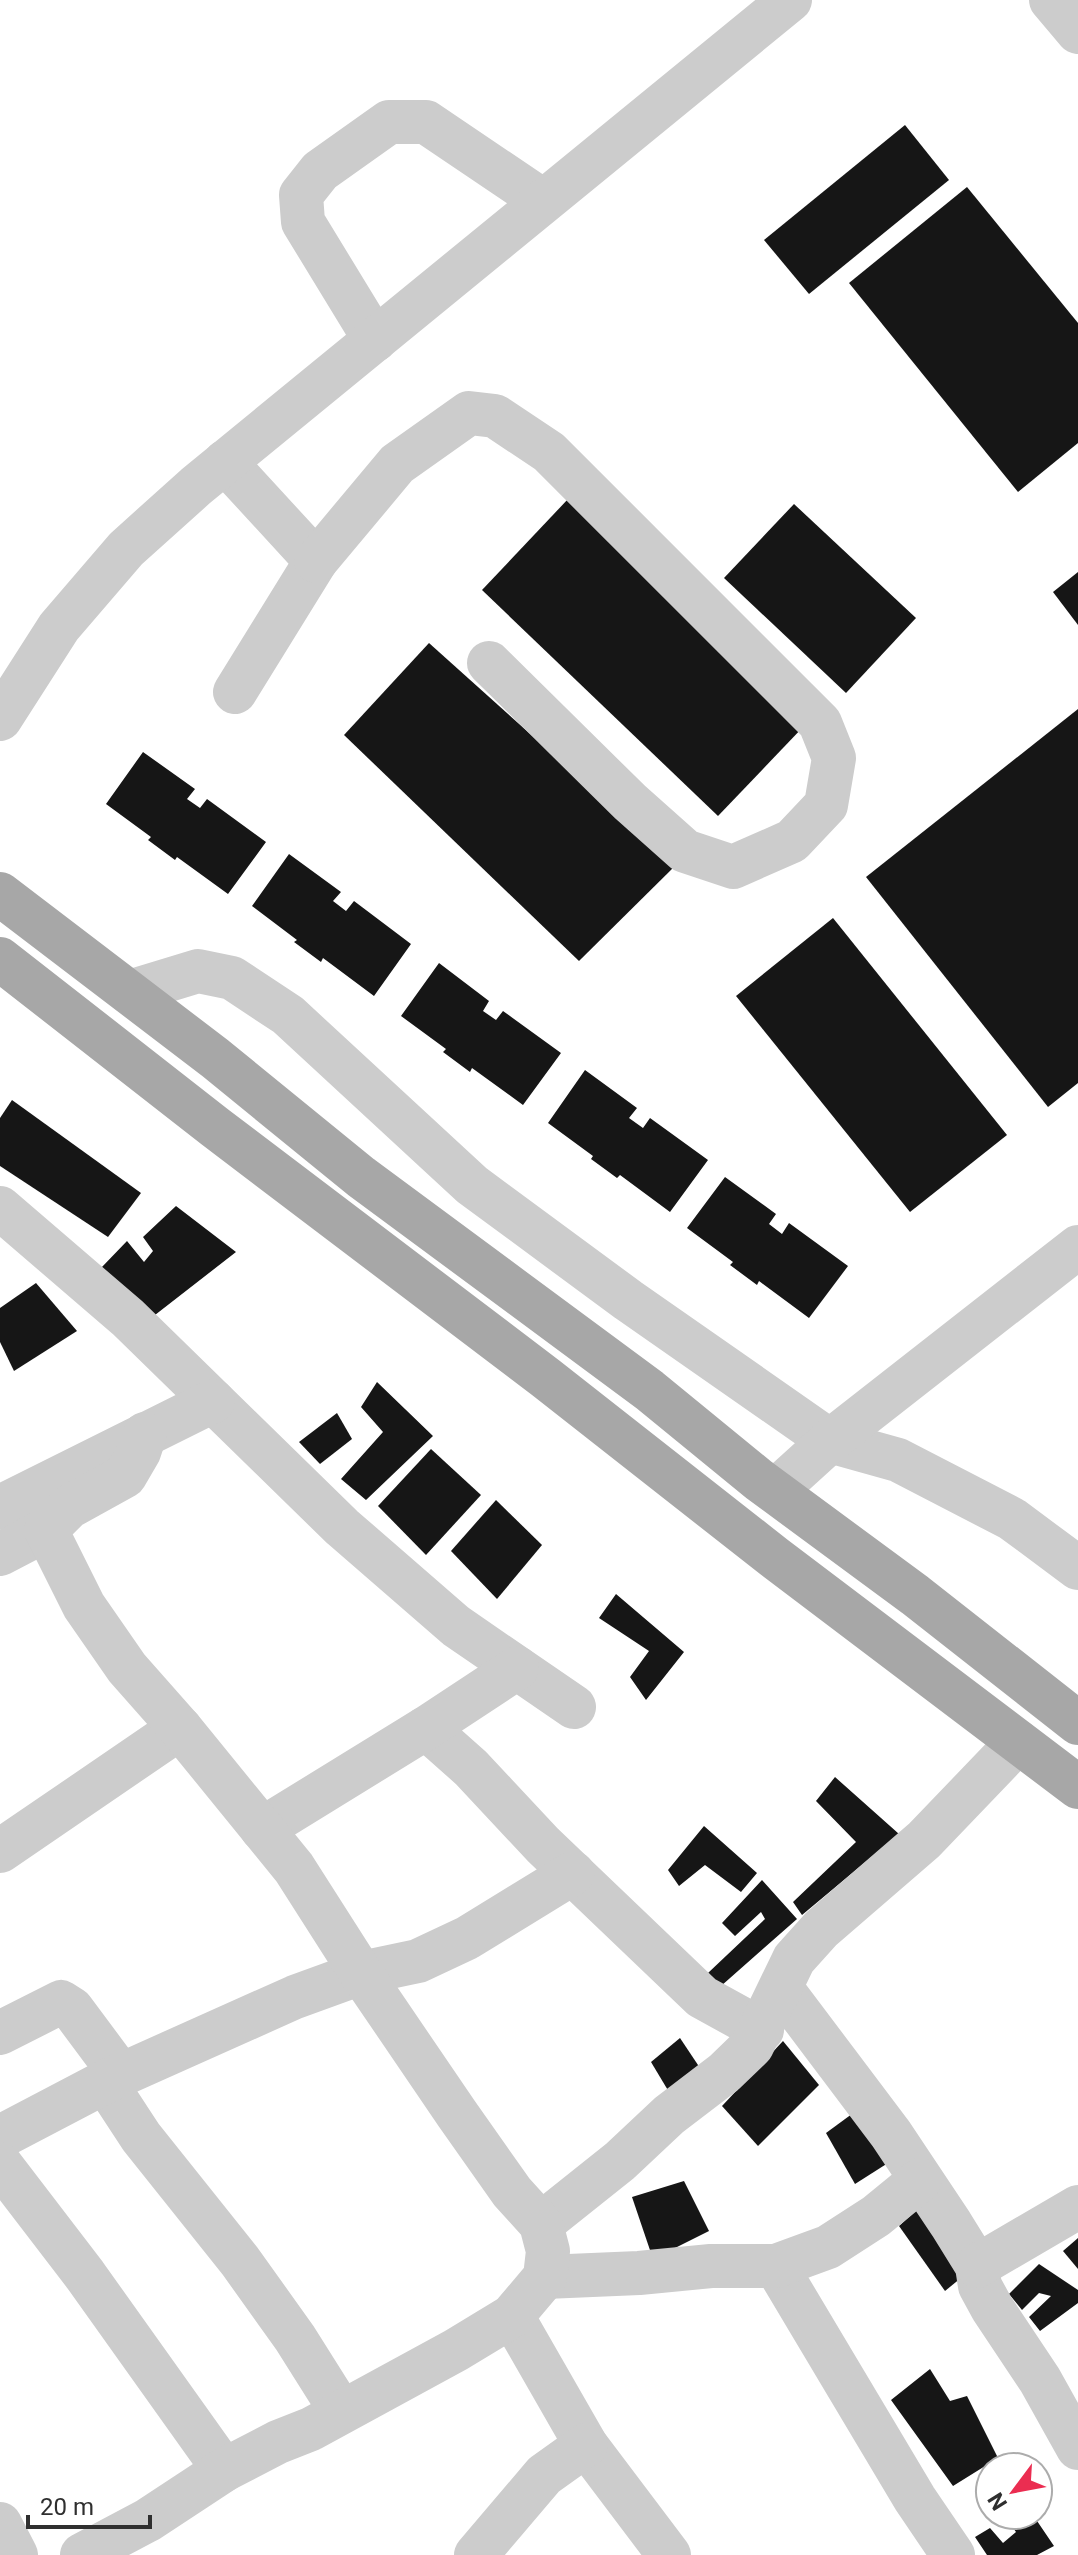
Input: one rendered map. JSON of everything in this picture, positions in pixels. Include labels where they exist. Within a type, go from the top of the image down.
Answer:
[{"type":"main road","points":[[0,894],[215,1058],[361,1177],[649,1390],[775,1491],[915,1595],[1078,1723]]},
{"type":"main road","points":[[0,959],[774,1557],[1078,1787]]},
{"type":"street","points":[[0,719],[59,627],[126,549],[225,462],[790,0]]},
{"type":"street","points":[[1051,0],[1078,32]]},
{"type":"street","points":[[375,340],[303,222],[301,195],[320,171],[389,122],[426,122],[543,201]]},
{"type":"street","points":[[235,692],[316,561],[397,464],[469,413],[495,416],[549,452],[820,723],[834,758],[826,805],[792,841],[733,867],[685,851],[630,802],[489,663]]},
{"type":"street","points":[[225,462],[316,561]]},
{"type":"street","points":[[129,992],[198,971],[232,978],[288,1015],[472,1185],[628,1300],[830,1441],[898,1460],[1012,1519],[1078,1568]]},
{"type":"street","points":[[3,1213],[128,1318],[353,1537],[456,1626],[574,1707]]},
{"type":"street","points":[[775,1491],[830,1441],[1078,1247]]},
{"type":"street","points":[[0,1507],[213,1401]]},
{"type":"street","points":[[0,1554],[46,1530],[69,1507],[125,1476],[145,1434]]},
{"type":"street","points":[[46,1530],[84,1606],[127,1668],[294,1868],[361,1973],[512,2192],[541,2224],[548,2251],[545,2277],[512,2316],[311,2429],[224,2470],[152,2538],[82,2555]]},
{"type":"street","points":[[262,1829],[517,1668]]},
{"type":"street","points":[[0,1851],[180,1728]]},
{"type":"street","points":[[426,1728],[471,1768],[573,1873],[702,1997],[762,2030]]},
{"type":"street","points":[[541,2224],[620,2161],[669,2115],[724,2073],[752,2046],[794,1959],[821,1929],[924,1840],[1018,1742]]},
{"type":"street","points":[[0,2137],[113,2079],[295,1997],[361,1973],[418,1961],[467,1938],[573,1873]]},
{"type":"street","points":[[781,1988],[891,2134],[977,2266],[980,2286],[992,2308],[1040,2380],[1078,2448]]},
{"type":"street","points":[[0,2033],[61,2002],[72,2009],[113,2079],[141,2137],[240,2261],[295,2338],[341,2411]]},
{"type":"street","points":[[0,2164],[85,2275],[224,2470]]},
{"type":"street","points":[[545,2277],[711,2266],[776,2266],[828,2247],[876,2216],[920,2180]]},
{"type":"street","points":[[977,2266],[1078,2207]]},
{"type":"street","points":[[776,2266],[907,2486],[953,2555]]},
{"type":"street","points":[[512,2316],[586,2445],[669,2555]]},
{"type":"street","points":[[476,2555],[544,2475],[586,2445]]},
{"type":"street","points":[[0,2524],[16,2555]]},
{"type":"building","points":[[905,125],[949,180],[809,294],[764,240]]},
{"type":"building","points":[[967,187],[1078,323],[1078,443],[1018,492],[849,283]]},
{"type":"building","points":[[569,498],[805,725],[718,816],[482,590]]},
{"type":"building","points":[[794,504],[916,618],[846,693],[724,578]]},
{"type":"building","points":[[1078,572],[1078,625],[1053,592]]},
{"type":"building","points":[[429,643],[676,865],[579,961],[344,735]]},
{"type":"building","points":[[1078,709],[1078,1083],[1048,1107],[866,877]]},
{"type":"building","points":[[143,752],[195,789],[187,799],[200,808],[207,799],[266,842],[228,894],[177,857],[175,860],[148,840],[151,837],[106,804]]},
{"type":"building","points":[[289,854],[341,892],[333,901],[346,911],[354,901],[411,944],[374,996],[323,958],[321,962],[252,906]]},
{"type":"building","points":[[833,918],[1007,1135],[910,1212],[736,996]]},
{"type":"building","points":[[439,963],[489,1001],[483,1011],[496,1020],[503,1011],[561,1053],[523,1105],[472,1068],[470,1072],[443,1052],[446,1049],[401,1016]]},
{"type":"building","points":[[585,1070],[637,1108],[629,1118],[643,1128],[650,1118],[708,1160],[670,1212],[620,1175],[617,1178],[548,1123]]},
{"type":"building","points":[[12,1100],[141,1193],[108,1237],[0,1166],[0,1118]]},
{"type":"building","points":[[725,1177],[776,1214],[769,1224],[782,1234],[789,1223],[848,1266],[809,1318],[759,1281],[757,1285],[730,1265],[733,1262],[687,1228]]},
{"type":"building","points":[[176,1206],[236,1252],[155,1315],[101,1268],[127,1241],[144,1262],[153,1251],[143,1237]]},
{"type":"building","points":[[36,1283],[77,1331],[14,1371],[0,1342],[0,1308]]},
{"type":"building","points":[[377,1382],[433,1436],[366,1500],[341,1479],[383,1432],[361,1407]]},
{"type":"building","points":[[337,1413],[352,1439],[320,1464],[299,1442]]},
{"type":"building","points":[[431,1449],[481,1495],[426,1555],[378,1506]]},
{"type":"building","points":[[496,1500],[542,1545],[497,1599],[451,1551]]},
{"type":"building","points":[[616,1594],[684,1652],[646,1700],[630,1677],[649,1651],[599,1618]]},
{"type":"building","points":[[835,1777],[899,1834],[802,1915],[793,1902],[856,1842],[816,1801]]},
{"type":"building","points":[[704,1826],[757,1873],[741,1892],[705,1865],[679,1886],[668,1870]]},
{"type":"building","points":[[762,1880],[797,1919],[721,1986],[708,1973],[765,1919],[761,1912],[735,1936],[722,1923]]},
{"type":"building","points":[[680,2038],[706,2077],[672,2097],[651,2062]]},
{"type":"building","points":[[783,2041],[819,2085],[758,2146],[722,2106]]},
{"type":"building","points":[[856,2111],[888,2163],[855,2184],[826,2133]]},
{"type":"building","points":[[684,2181],[709,2231],[653,2259],[632,2197]]},
{"type":"building","points":[[919,2208],[967,2273],[945,2291],[899,2226]]},
{"type":"building","points":[[1078,2238],[1078,2269],[1063,2251]]},
{"type":"building","points":[[1039,2264],[1078,2290],[1078,2303],[1040,2331],[1029,2317],[1051,2296],[1039,2293],[1022,2310],[1009,2294]]},
{"type":"building","points":[[930,2369],[950,2401],[967,2396],[994,2451],[974,2451],[974,2473],[953,2486],[891,2400]]},
{"type":"building","points":[[985,2531],[993,2531],[1003,2543],[1016,2532],[1044,2531],[1054,2546],[1037,2555],[987,2555],[975,2537]]}]
